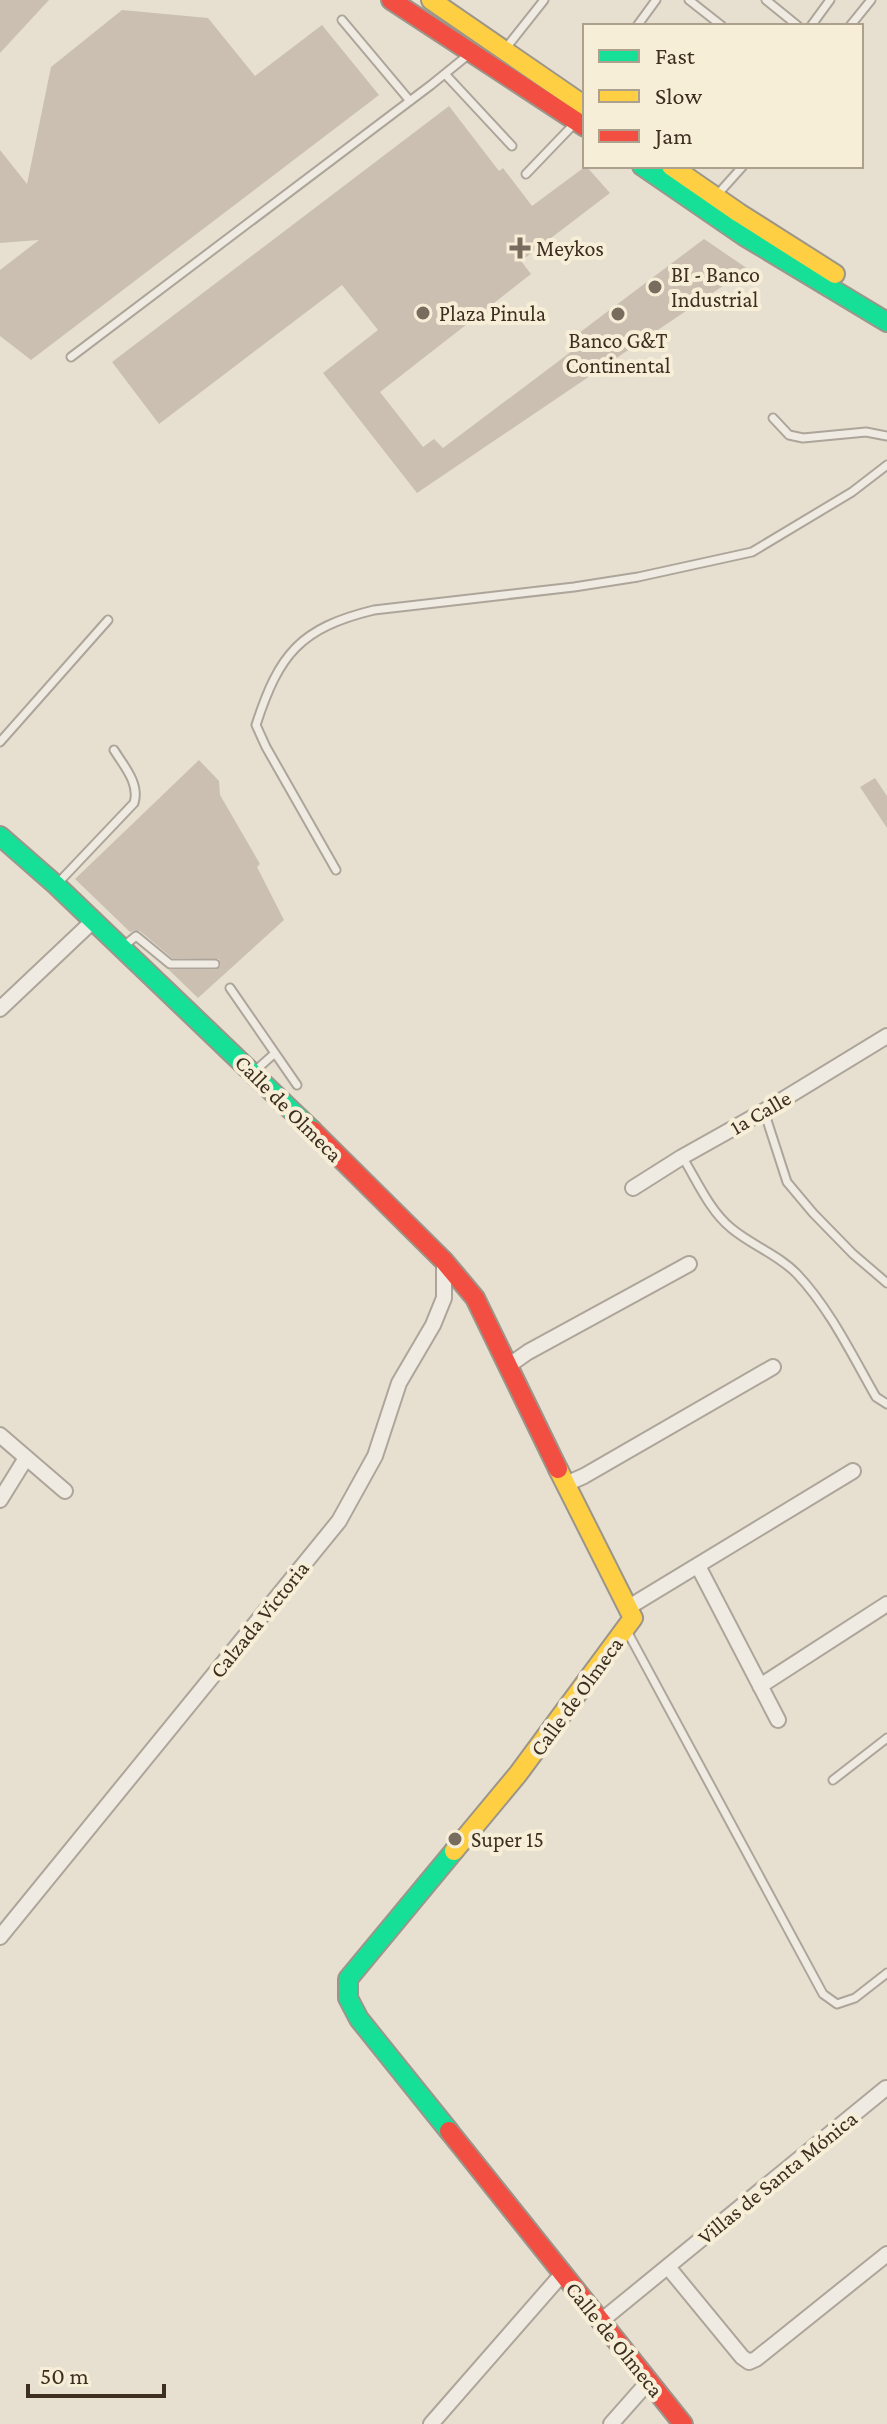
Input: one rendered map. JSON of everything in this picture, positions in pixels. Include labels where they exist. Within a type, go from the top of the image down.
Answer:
[{"type":"street","points":[[391,0],[472,52],[583,111]]},
{"type":"street","points":[[431,0],[505,49],[583,111]]},
{"type":"street","points":[[645,168],[766,250],[887,322]]},
{"type":"street","points":[[674,168],[887,306]]},
{"type":"street","name":"Calle de Olmeca","points":[[0,836],[94,920],[254,1073],[444,1261],[475,1298],[629,1607],[633,1618],[518,1774],[348,1979],[348,1998],[359,2019],[683,2424]]},
{"type":"street","points":[[0,1009],[94,920]]},
{"type":"street","name":"1a Calle","points":[[633,1188],[887,1036]]},
{"type":"street","name":"Calzada Victoria","points":[[0,1937],[339,1521],[375,1456],[399,1383],[433,1325],[444,1298],[444,1261]]},
{"type":"street","points":[[508,1366],[689,1264]]},
{"type":"street","points":[[566,1484],[773,1367]]},
{"type":"street","points":[[0,1435],[65,1491]]},
{"type":"street","points":[[0,1500],[26,1458]]},
{"type":"street","points":[[629,1607],[853,1471]]},
{"type":"street","points":[[698,1566],[778,1720]]},
{"type":"street","points":[[760,1686],[887,1604]]},
{"type":"street","name":"Villas de Santa Mónica","points":[[601,2321],[886,2088]]},
{"type":"street","points":[[668,2267],[749,2362],[887,2254]]},
{"type":"street","points":[[431,2424],[563,2273]]},
{"type":"street","points":[[611,2424],[649,2381]]},
{"type":"lane","points":[[505,49],[544,0]]},
{"type":"lane","points":[[638,24],[656,0]]},
{"type":"lane","points":[[689,0],[719,24]]},
{"type":"lane","points":[[766,0],[796,24]]},
{"type":"lane","points":[[812,24],[830,0]]},
{"type":"lane","points":[[852,24],[871,0]]},
{"type":"lane","points":[[342,20],[410,101]]},
{"type":"lane","points":[[71,357],[472,52]]},
{"type":"lane","points":[[445,74],[512,146]]},
{"type":"lane","points":[[526,174],[583,111]]},
{"type":"lane","points":[[715,197],[741,168]]},
{"type":"lane","points":[[773,418],[789,435],[803,438],[866,432],[887,436]]},
{"type":"lane","points":[[336,870],[256,725],[268,687],[295,646],[328,625],[374,610],[574,587],[638,577],[752,552],[852,492],[887,465]]},
{"type":"lane","points":[[0,742],[108,620]]},
{"type":"lane","points":[[56,885],[134,803],[136,786],[114,750]]},
{"type":"lane","points":[[122,947],[136,936],[170,964],[215,964]]},
{"type":"lane","points":[[230,988],[297,1085]]},
{"type":"lane","points":[[254,1073],[275,1053]]},
{"type":"lane","points":[[764,1111],[787,1182],[813,1213],[887,1283]]},
{"type":"lane","points":[[682,1157],[719,1216],[806,1283],[876,1397],[887,1404]]},
{"type":"lane","points":[[626,1628],[823,1994],[837,2004],[855,1998],[887,1973]]},
{"type":"lane","points":[[833,1780],[887,1738]]},
{"type":"building","points":[[0,0],[49,0],[0,53]]},
{"type":"building","points":[[122,10],[208,18],[255,76],[322,25],[379,95],[31,360],[0,336],[0,270],[39,240],[0,243],[0,150],[27,184],[51,67]]},
{"type":"building","points":[[449,106],[499,171],[503,168],[532,206],[583,168],[588,168],[610,193],[521,261],[531,274],[380,392],[423,447],[434,439],[443,448],[576,348],[571,339],[704,239],[748,269],[417,493],[323,373],[378,330],[342,285],[159,424],[112,362]]},
{"type":"building","points":[[199,760],[219,781],[220,795],[260,864],[257,867],[284,920],[198,998],[169,970],[216,970],[221,965],[219,959],[172,958],[140,931],[130,932],[75,879]]},
{"type":"building","points":[[875,778],[887,796],[887,828],[860,787]]},
{"type":"traffic: fast","points":[[645,168],[744,236],[887,322]]},
{"type":"traffic: fast","points":[[0,836],[56,885],[312,1130]]},
{"type":"traffic: fast","points":[[449,2131],[359,2019],[348,1998],[348,1979],[454,1851]]},
{"type":"traffic: slow","points":[[431,0],[583,105]]},
{"type":"traffic: slow","points":[[674,168],[835,274]]},
{"type":"traffic: slow","points":[[454,1851],[518,1774],[633,1618],[558,1469]]},
{"type":"traffic: jam","points":[[391,0],[583,126]]},
{"type":"traffic: jam","points":[[312,1130],[444,1261],[475,1298],[558,1469]]},
{"type":"traffic: jam","points":[[449,2131],[683,2424]]},
{"type":"place","name":"Meykos","points":[[520,248]]},
{"type":"place","name":"BI - Banco Industrial","points":[[655,287]]},
{"type":"place","name":"Plaza Pinula","points":[[423,313]]},
{"type":"place","name":"Banco G&T Continental","points":[[618,314]]},
{"type":"place","name":"Super 15","points":[[455,1839]]}]
